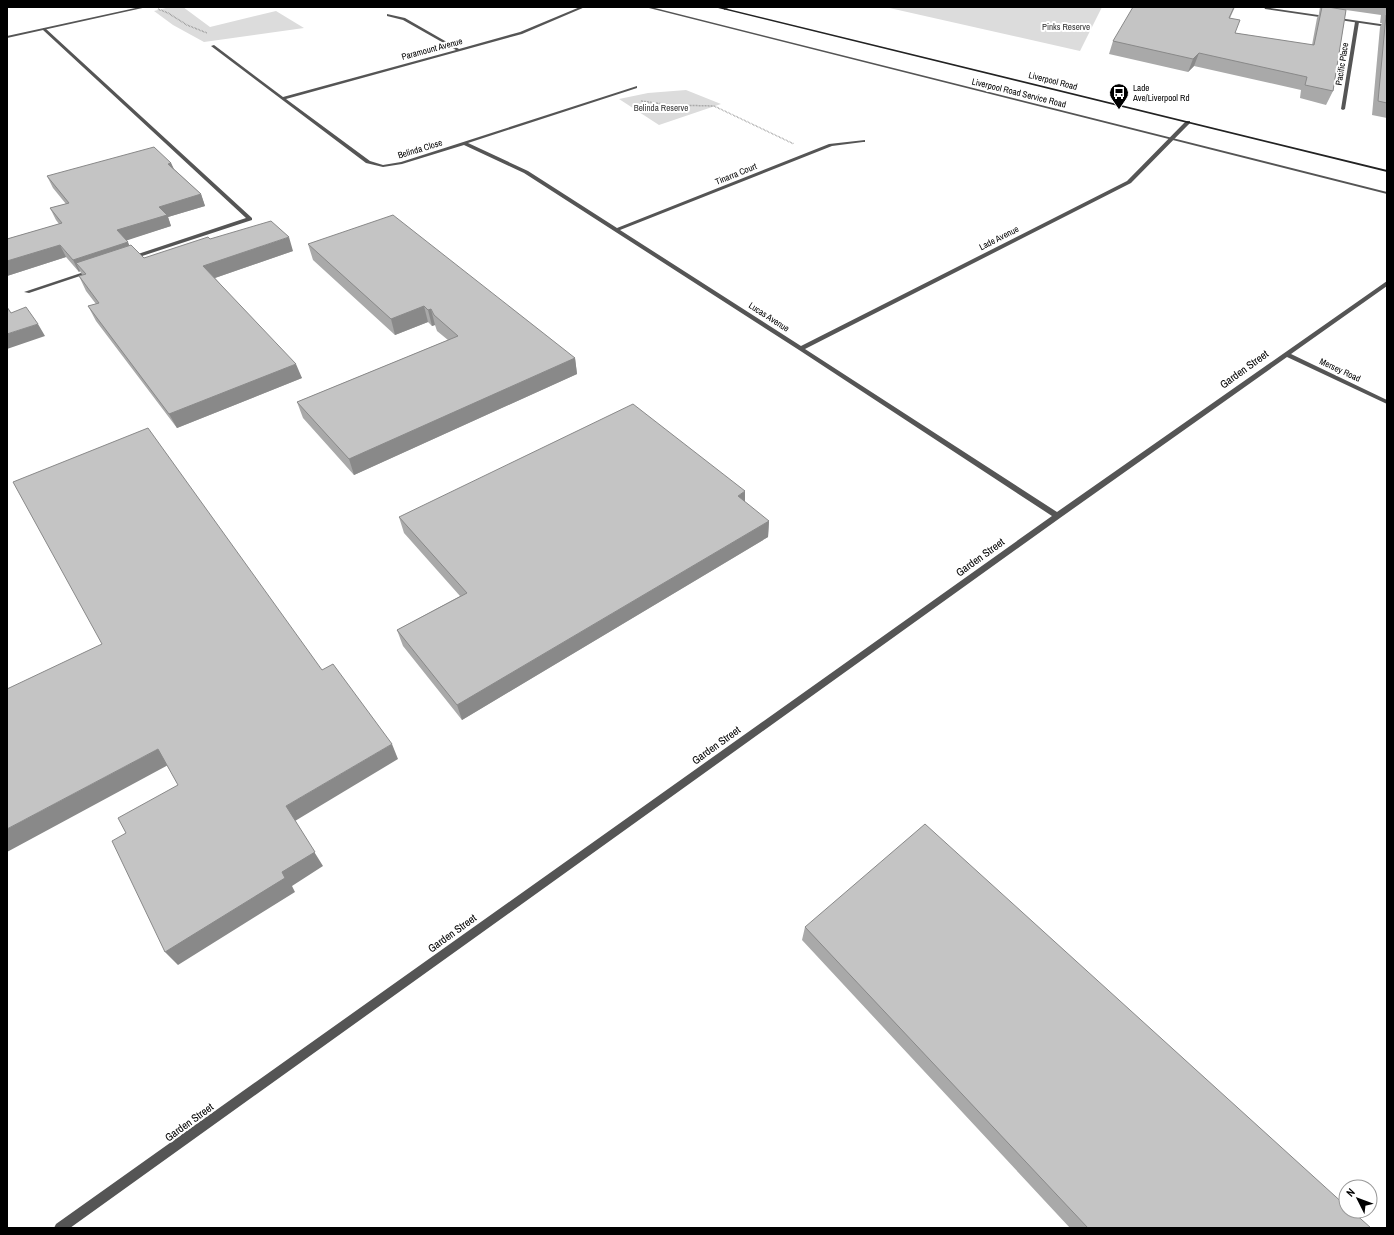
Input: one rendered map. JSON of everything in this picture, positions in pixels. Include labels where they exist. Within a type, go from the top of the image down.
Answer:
[{"type":"main road","name":"Liverpool Road","points":[[716,7],[1387,171]]},
{"type":"street","points":[[7,37],[145,7]]},
{"type":"street","name":"Paramount Avenue","points":[[283,98],[526,32],[583,7]]},
{"type":"street","name":"Liverpool Road Service Road","points":[[647,7],[1387,193]]},
{"type":"street","points":[[725,9],[730,7]]},
{"type":"street","points":[[1265,8],[1387,26]]},
{"type":"street","points":[[388,15],[404,19],[459,50]]},
{"type":"street","name":"Pacific Place","points":[[1343,109],[1357,22]]},
{"type":"street","points":[[44,29],[250,219],[124,260]]},
{"type":"street","name":"Belinda Close","points":[[213,46],[368,162],[383,166],[402,163],[636,87]]},
{"type":"street","name":"Lade Avenue","points":[[801,349],[1129,182],[1188,122]]},
{"type":"street","name":"Tinarra Court","points":[[617,230],[831,145],[863,141]]},
{"type":"street","name":"Lucas Avenue","points":[[464,143],[526,172],[1057,516]]},
{"type":"street","points":[[27,292],[101,268]]},
{"type":"street","name":"Garden Street","points":[[60,1228],[1057,516],[1387,283]]},
{"type":"street","name":"Mersey Road","points":[[1286,354],[1387,402]]},
{"type":"path","points":[[157,9],[168,13],[187,25],[209,34]]},
{"type":"path","points":[[636,100],[671,105],[714,106],[812,152]]},
{"type":"green space","points":[[170,7],[183,7],[210,27],[276,11],[304,28],[204,42],[173,25],[154,11]]},
{"type":"green space","name":"Pinks Reserve","points":[[885,7],[1102,7],[1080,51]]},
{"type":"green space","name":"Belinda Reserve","points":[[686,90],[721,104],[659,125],[619,99],[648,93]]},
{"type":"building","points":[[1133,7],[1234,7],[1229,18],[1240,20],[1235,33],[1314,45],[1322,7],[1346,10],[1333,91],[1305,85],[1307,77],[1199,53],[1193,59],[1113,41]]},
{"type":"building","points":[[1387,15],[1387,103],[1378,101]]},
{"type":"building","points":[[154,147],[171,163],[168,164],[201,194],[159,207],[167,215],[117,230],[128,242],[73,260],[60,245],[7,261],[7,239],[62,223],[50,208],[69,203],[47,176]]},
{"type":"building","points":[[393,215],[575,358],[349,459],[297,402],[458,336],[434,315],[431,309],[428,310],[424,306],[391,319],[308,244]]},
{"type":"building","points":[[271,221],[289,237],[203,266],[296,364],[169,414],[88,306],[99,303],[79,276],[86,274],[76,263],[131,245],[144,258],[208,237],[210,239]]},
{"type":"building","points":[[7,307],[11,313],[26,307],[38,324],[7,334]]},
{"type":"building","points":[[633,404],[745,491],[738,496],[769,521],[457,705],[397,630],[467,593],[399,517]]},
{"type":"building","points":[[148,428],[322,670],[333,664],[392,744],[286,806],[315,852],[282,872],[285,878],[165,952],[112,841],[126,833],[118,818],[178,785],[158,749],[7,829],[7,689],[102,644],[13,482]]},
{"type":"building","points":[[925,824],[1338,1199],[1338,1219],[1361,1219],[1371,1228],[1088,1228],[805,927]]},
{"type":"place","name":"Lade Ave/Liverpool Rd","points":[[1119,110]]}]
